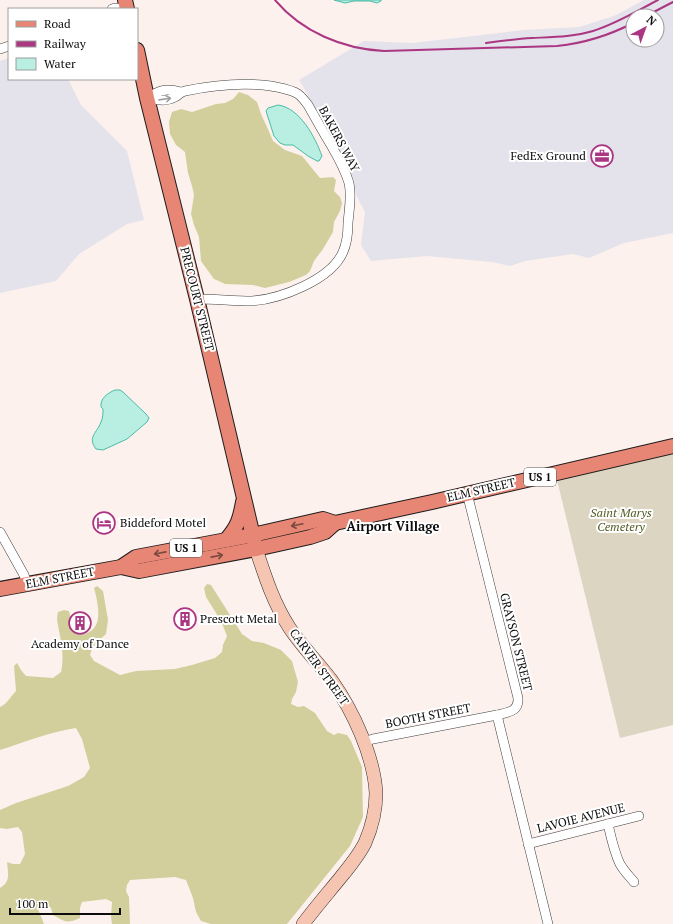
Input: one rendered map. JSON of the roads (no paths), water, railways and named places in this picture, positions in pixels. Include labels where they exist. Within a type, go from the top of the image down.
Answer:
[{"type":"main road","name":"PRECOURT STREET","points":[[138,55],[147,98],[197,299],[256,549]]},
{"type":"main road","name":"ELM STREET","points":[[0,589],[120,567],[136,557],[323,520],[335,523],[673,446]]},
{"type":"main road","points":[[226,540],[234,531],[239,520],[244,495]]},
{"type":"main road","name":"ELM STREET","points":[[120,567],[139,571],[256,549],[310,537],[325,532],[335,523]]},
{"type":"street","name":"BAKERS WAY","points":[[147,98],[158,91],[172,89],[181,92],[229,84],[260,85],[280,88],[298,94],[308,105],[342,164],[349,183],[351,197],[348,228],[343,252],[331,269],[324,275],[283,294],[266,298],[252,300],[197,299]]},
{"type":"street","name":"GRAYSON STREET","points":[[468,493],[518,698],[518,704],[514,710],[497,715]]},
{"type":"street","points":[[0,532],[24,575],[27,584]]},
{"type":"street","name":"CARVER STREET","points":[[256,549],[268,586],[283,617],[294,635],[331,681],[344,700],[354,719],[363,742]]},
{"type":"street","name":"BOOTH STREET","points":[[363,742],[373,738],[497,715]]},
{"type":"street","points":[[497,715],[548,924]]},
{"type":"street","points":[[302,924],[354,860],[361,850],[369,832],[374,815],[376,791],[372,768],[363,742]]},
{"type":"street","name":"LAVOIE AVENUE","points":[[528,844],[639,816]]},
{"type":"street","points":[[608,824],[620,863],[634,882]]},
{"type":"water","points":[[334,0],[381,1],[377,3],[370,1],[354,1],[345,3]]},
{"type":"water","points":[[278,105],[286,107],[300,117],[306,124],[322,156],[319,161],[308,156],[293,145],[285,145],[280,143],[274,136],[266,111],[268,108]]},
{"type":"water","points":[[115,390],[120,390],[123,392],[149,418],[147,422],[127,439],[103,450],[96,449],[92,441],[102,419],[103,409],[101,404],[103,398],[107,394]]},
{"type":"railway","points":[[275,0],[298,21],[324,37],[353,47],[369,50],[384,51],[557,46],[578,43],[596,38],[625,27]]},
{"type":"railway","points":[[486,43],[585,33],[618,21],[658,0]]},
{"type":"railway","points":[[661,8],[673,2]]},
{"type":"place","name":"FedEx Ground","points":[[602,156]]},
{"type":"place","name":"Biddeford Motel","points":[[104,523]]},
{"type":"place","name":"Prescott Metal","points":[[185,619]]},
{"type":"place","name":"Academy of Dance","points":[[80,623]]},
{"type":"district","name":"Airport Village","points":[[393,526]]},
{"type":"park label","name":"Saint Marys Cemetery","points":[[621,520]]}]
